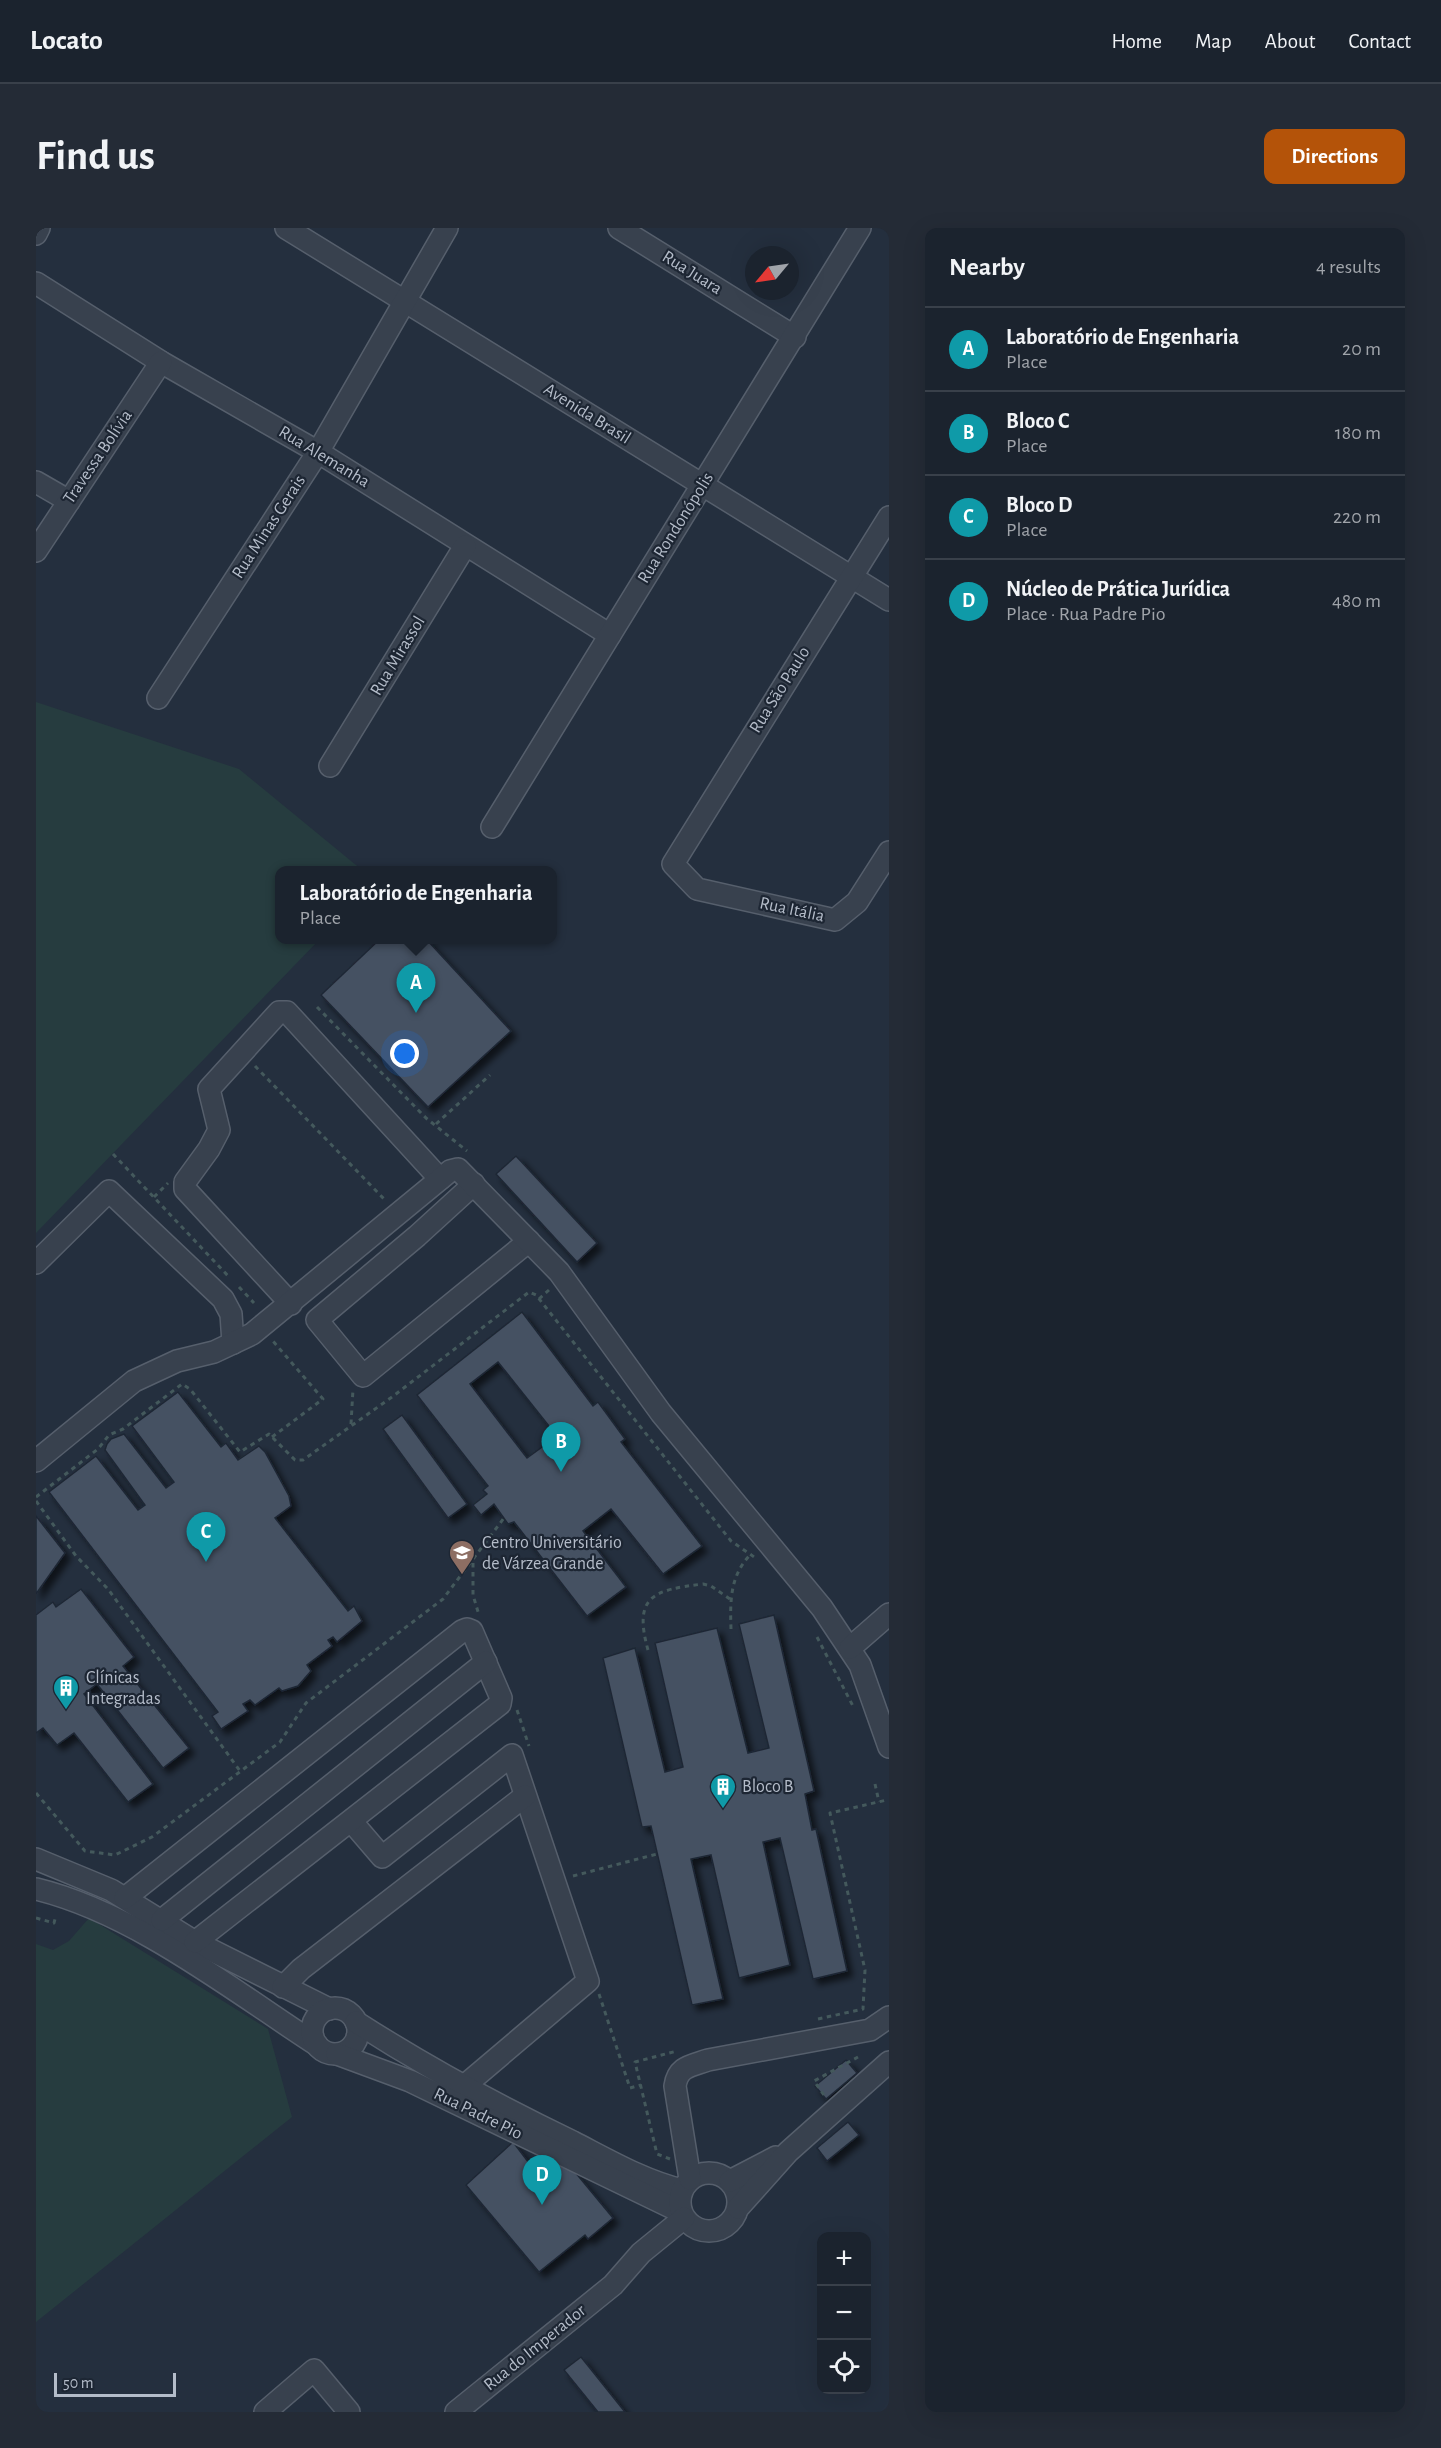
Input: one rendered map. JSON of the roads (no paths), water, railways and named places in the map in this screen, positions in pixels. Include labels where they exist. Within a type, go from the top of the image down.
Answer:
[{"type":"street","points":[[36,234],[39,228]]},
{"type":"street","name":"Avenida Brasil","points":[[286,228],[889,600]]},
{"type":"street","name":"Rua Minas Gerais","points":[[158,698],[318,452],[447,228]]},
{"type":"street","name":"Rua Juara","points":[[619,228],[795,337]]},
{"type":"street","name":"Rua Rondonópolis","points":[[492,827],[860,228]]},
{"type":"street","name":"Rua Alemanha","points":[[36,283],[161,363],[318,452],[465,546],[610,634]]},
{"type":"street","name":"Travessa Bolívia","points":[[36,551],[161,363]]},
{"type":"street","points":[[36,482],[69,501]]},
{"type":"street","name":"Rua São Paulo","points":[[673,864],[850,576],[889,517]]},
{"type":"street","name":"Rua Mirassol","points":[[330,766],[465,546]]},
{"type":"street","name":"Rua Itália","points":[[673,864],[698,889],[835,920],[857,902],[889,852]]},
{"type":"street","points":[[291,1304],[185,1189],[187,1176],[209,1149],[219,1130],[209,1089],[279,1012],[285,1010],[440,1179]]},
{"type":"street","points":[[36,1461],[134,1381],[177,1361],[233,1343],[252,1334],[440,1179],[450,1171],[458,1169],[563,1277],[661,1413],[822,1608],[850,1648],[870,1688],[889,1747]]},
{"type":"street","points":[[474,1184],[417,1236],[317,1320],[363,1376],[529,1241]]},
{"type":"street","points":[[36,1263],[78,1219],[109,1191],[223,1299],[231,1314],[233,1343]]},
{"type":"street","points":[[850,1648],[888,1616]]},
{"type":"street","points":[[125,1898],[462,1631],[467,1629],[472,1631],[501,1698],[500,1704],[195,1942]]},
{"type":"street","points":[[162,1920],[486,1662]]},
{"type":"street","points":[[352,1821],[382,1857],[512,1755],[588,1981],[463,2087]]},
{"type":"street","points":[[283,1987],[301,1969],[525,1796]]},
{"type":"street","points":[[36,1859],[60,1866],[125,1898],[195,1942],[283,1987],[329,2009],[345,2010],[356,2022],[355,2043],[350,2049],[337,2054],[329,2053],[271,2012],[112,1916],[61,1895],[36,1889]]},
{"type":"street","points":[[317,2045],[314,2039],[314,2024],[317,2017],[329,2009]]},
{"type":"street","points":[[686,2185],[708,2172],[718,2174],[730,2181],[738,2198],[735,2217],[721,2230],[702,2231],[686,2219],[679,2201],[686,2185],[675,2086],[678,2073],[683,2068],[708,2060],[870,2030],[889,2017]]},
{"type":"street","name":"Rua Padre Pio","points":[[356,2022],[463,2087],[623,2168],[686,2185]]},
{"type":"street","name":"Rua Padre Pio","points":[[337,2054],[410,2081],[686,2219]]},
{"type":"street","points":[[738,2208],[788,2152],[889,2062]]},
{"type":"street","points":[[730,2181],[788,2152]]},
{"type":"street","name":"Rua do Imperador","points":[[456,2412],[613,2285],[649,2265],[686,2219]]},
{"type":"street","points":[[265,2412],[314,2370],[349,2412]]},
{"type":"place","name":"Laboratório de Engenharia","points":[[416,1013]]},
{"type":"place","name":"Bloco C","points":[[561,1472]]},
{"type":"place","name":"Bloco D","points":[[206,1562]]},
{"type":"place","name":"Centro Universitário de Várzea Grande","points":[[462,1576]]},
{"type":"place","name":"Clínicas Integradas","points":[[66,1711]]},
{"type":"place","name":"Bloco B","points":[[723,1810]]},
{"type":"place","name":"Núcleo de Prática Jurídica","points":[[542,2205]]}]
